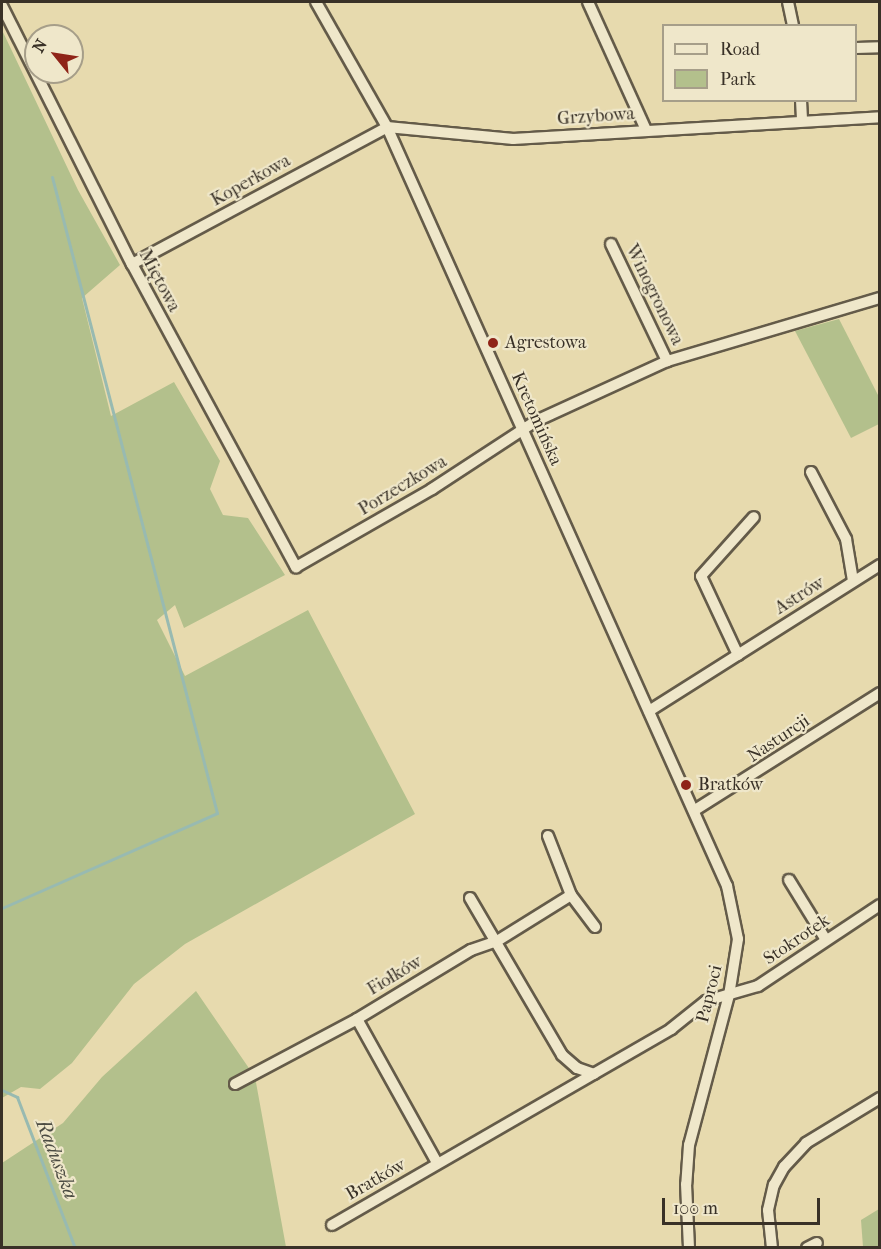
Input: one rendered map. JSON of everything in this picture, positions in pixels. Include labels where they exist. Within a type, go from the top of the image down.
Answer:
[{"type":"street","name":"Kretomińska","points":[[316,2],[387,127],[670,757]]},
{"type":"street","points":[[592,2],[646,130]]},
{"type":"street","points":[[788,2],[793,24]]},
{"type":"street","name":"Miętowa","points":[[2,6],[132,264],[296,567]]},
{"type":"street","points":[[857,48],[879,47]]},
{"type":"street","points":[[801,102],[802,121]]},
{"type":"street","name":"Grzybowa","points":[[387,127],[513,139],[879,117]]},
{"type":"street","name":"Koperkowa","points":[[132,264],[387,127]]},
{"type":"street","name":"Winogronowa","points":[[611,244],[668,361]]},
{"type":"street","points":[[524,429],[668,361],[879,298]]},
{"type":"street","name":"Porzeczkowa","points":[[296,567],[524,429]]},
{"type":"street","points":[[811,472],[846,539],[853,581]]},
{"type":"street","points":[[738,655],[701,576],[754,517]]},
{"type":"street","name":"Astrów","points":[[649,711],[879,565]]},
{"type":"street","name":"Nasturcji","points":[[694,810],[879,693]]},
{"type":"street","name":"Paproci","points":[[670,757],[735,913],[738,939],[729,995],[689,1145],[686,1184],[689,1248]]},
{"type":"street","points":[[548,836],[571,895],[595,927]]},
{"type":"street","points":[[789,880],[826,940]]},
{"type":"street","name":"Fiołków","points":[[236,1084],[357,1019],[471,950],[497,940],[571,895]]},
{"type":"street","points":[[470,898],[497,940],[562,1055],[577,1068],[594,1074]]},
{"type":"street","name":"Stokrotek","points":[[729,995],[758,986],[879,905]]},
{"type":"street","name":"Bratków","points":[[332,1225],[670,1029],[706,1001],[729,995]]},
{"type":"street","points":[[357,1019],[437,1163]]},
{"type":"street","points":[[772,1248],[768,1210],[774,1185],[784,1167],[806,1143],[879,1098]]},
{"type":"green space","points":[[2,30],[24,76],[24,84],[28,84],[78,190],[120,265],[82,298],[111,416],[174,382],[220,461],[210,489],[223,515],[248,518],[285,575],[184,628],[175,605],[157,620],[185,676],[308,610],[415,814],[185,944],[134,984],[72,1063],[40,1089],[21,1087],[2,1098]]},
{"type":"green space","points":[[839,319],[879,397],[879,424],[851,438],[795,331]]},
{"type":"green space","points":[[196,991],[255,1077],[286,1247],[2,1248],[2,1163],[63,1123],[102,1077]]},
{"type":"green space","points":[[879,1209],[879,1247],[863,1247],[861,1220]]},
{"type":"waterway","points":[[2,908],[217,813],[52,177]]},
{"type":"waterway","name":"Raduszka","points":[[2,1090],[17,1097],[75,1248]]},
{"type":"place","name":"Agrestowa","points":[[493,343]]},
{"type":"place","name":"Bratków","points":[[686,785]]}]
